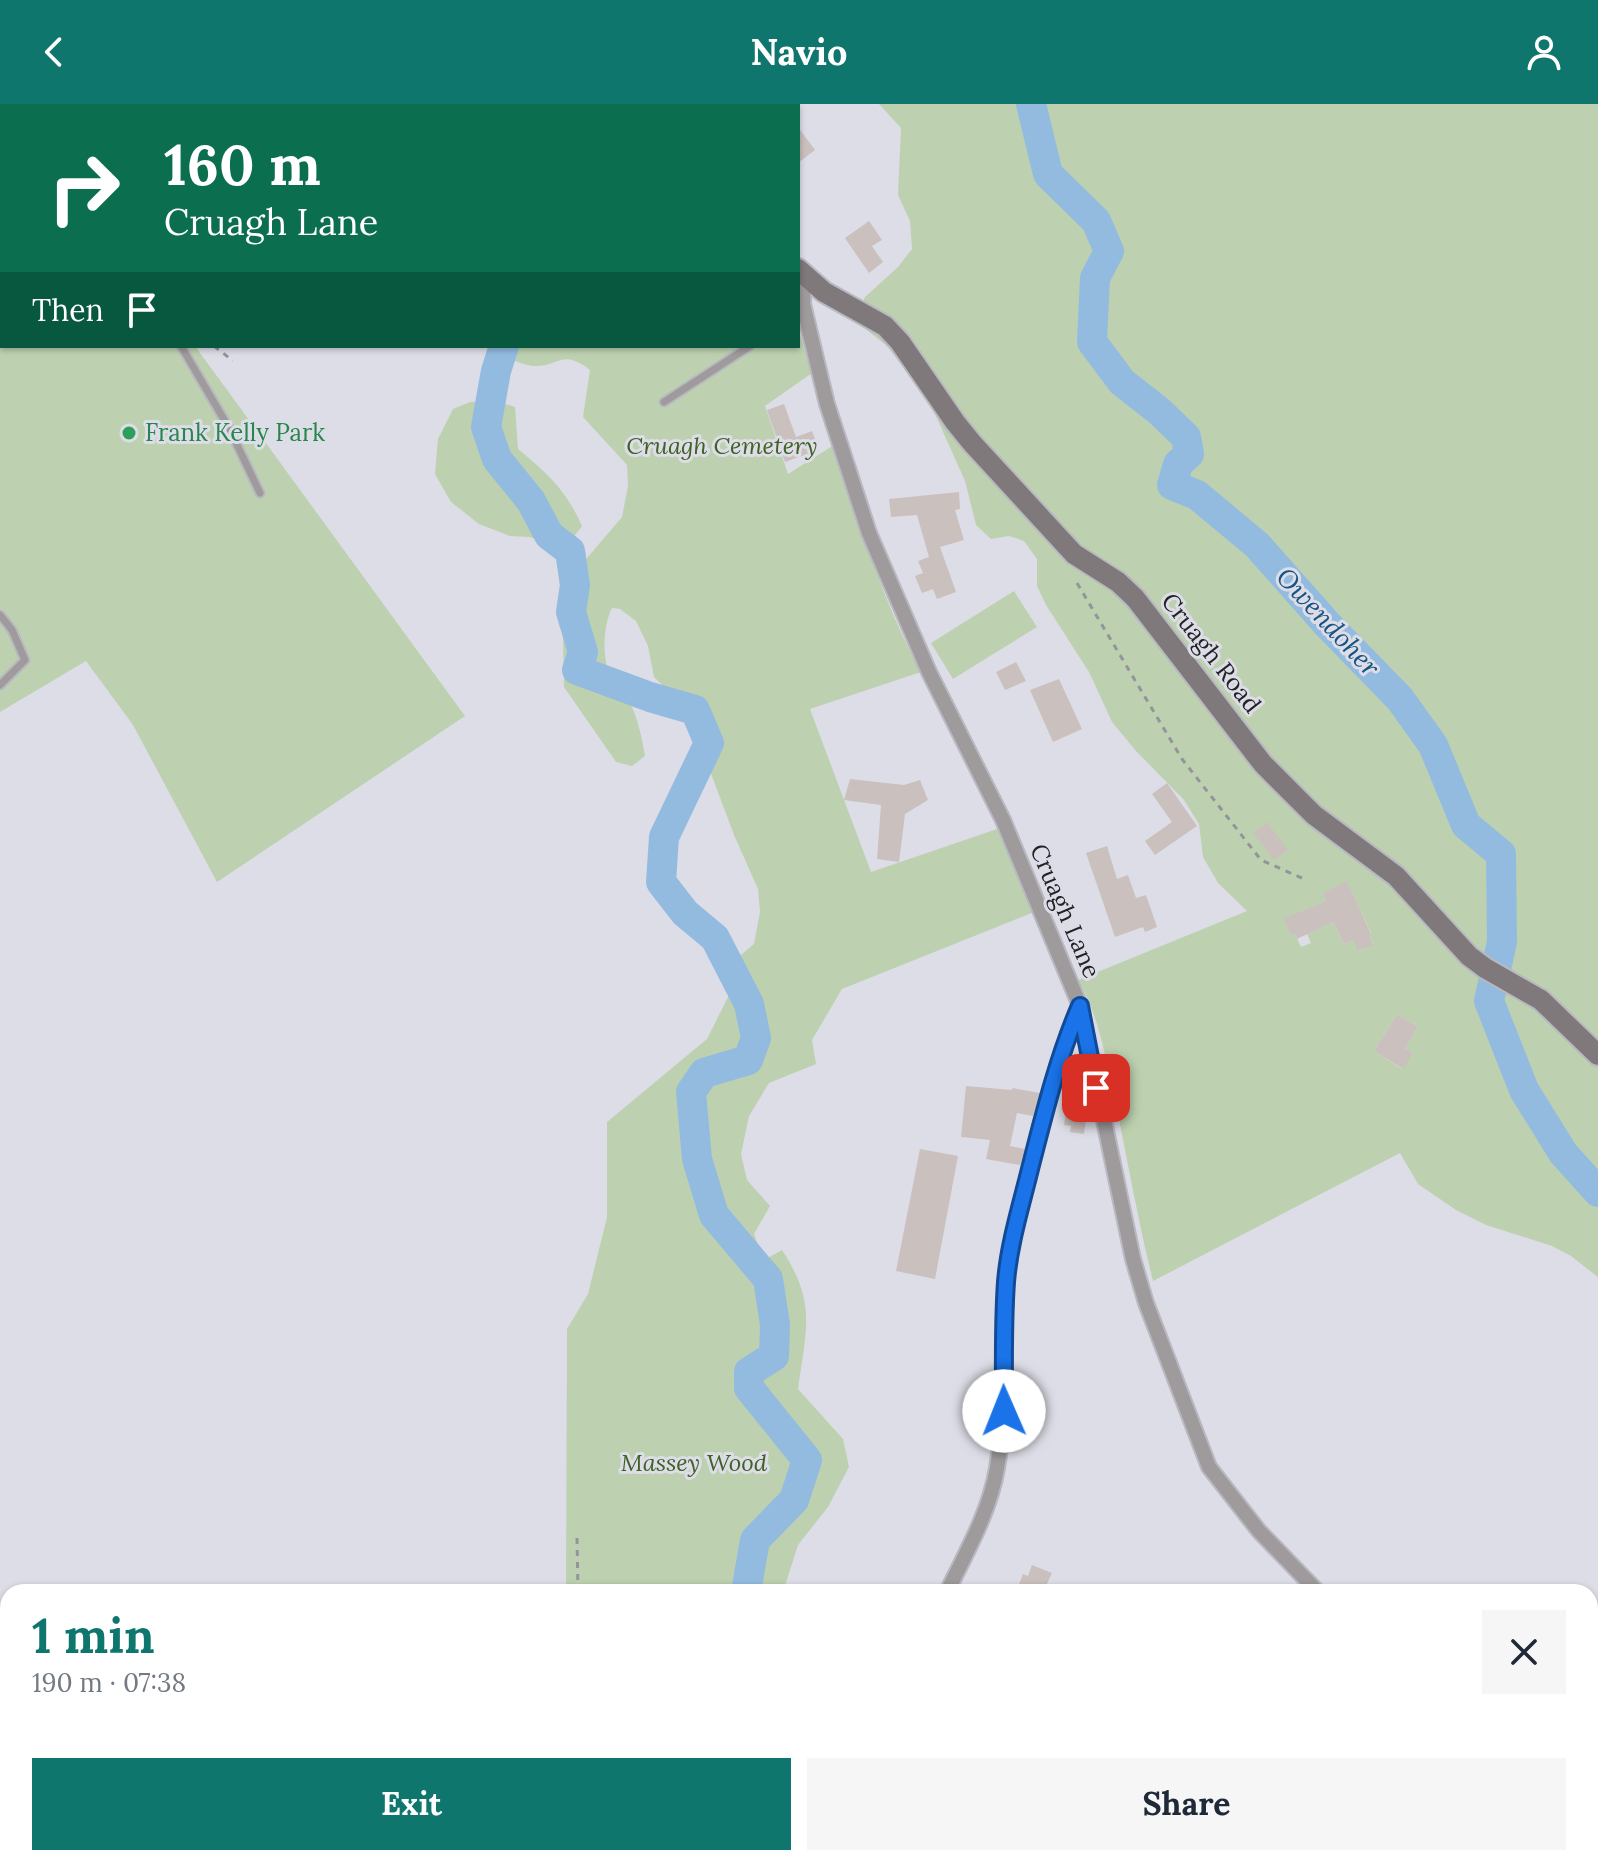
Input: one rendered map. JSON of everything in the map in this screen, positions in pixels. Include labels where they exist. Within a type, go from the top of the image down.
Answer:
[{"type":"main road","name":"Cruagh Road","points":[[801,272],[824,292],[885,326],[900,342],[972,443],[1074,554],[1118,582],[1135,598],[1285,789],[1314,815],[1396,876],[1469,956],[1541,1000],[1598,1055]]},
{"type":"street","name":"Cruagh Lane","points":[[801,272],[802,317],[869,533],[929,672],[1003,820],[1080,1006],[1133,1259],[1146,1303],[1209,1467],[1259,1531],[1310,1584]]},
{"type":"street","points":[[951,1584],[979,1524],[997,1472],[1004,1411],[1006,1280],[1013,1239],[1042,1125],[1069,1032],[1080,1006]]},
{"type":"lane","points":[[182,348],[229,428],[260,493]]},
{"type":"lane","points":[[729,348],[734,356]]},
{"type":"lane","points":[[664,402],[747,348]]},
{"type":"lane","points":[[0,615],[12,630],[25,660],[0,685]]},
{"type":"path","points":[[217,348],[233,361]]},
{"type":"path","points":[[1077,583],[1182,759],[1261,860],[1304,879]]},
{"type":"path","points":[[577,1538],[578,1584]]},
{"type":"green space","points":[[879,104],[1598,104],[1598,1277],[1552,1246],[1486,1225],[1456,1210],[1418,1184],[1400,1153],[1153,1281],[1103,1045],[1078,980],[1247,911],[1218,883],[1203,857],[1199,824],[1184,800],[1112,722],[1089,672],[1037,586],[1037,559],[1024,541],[1009,536],[991,539],[976,525],[965,481],[927,396],[886,345],[855,321],[865,297],[898,267],[912,249],[910,221],[898,195],[901,128]],"holes":[[[1347,882],[1371,933],[1373,944],[1359,951],[1353,940],[1344,944],[1333,922],[1307,934],[1311,943],[1301,947],[1295,934],[1290,935],[1285,918],[1326,901],[1322,893]],[[1397,1014],[1418,1027],[1405,1048],[1413,1053],[1402,1069],[1374,1051]]]},
{"type":"green space","points":[[800,334],[812,373],[765,406],[788,474],[834,445],[883,589],[921,672],[810,709],[871,872],[997,829],[1034,912],[842,989],[812,1040],[816,1064],[769,1083],[749,1116],[741,1154],[747,1180],[770,1206],[754,1234],[764,1260],[782,1250],[805,1302],[806,1333],[798,1389],[843,1439],[849,1467],[828,1507],[798,1545],[786,1584],[566,1584],[567,1329],[588,1294],[607,1217],[607,1122],[707,1039],[728,997],[730,972],[742,954],[754,944],[760,912],[758,889],[698,739],[681,703],[654,677],[648,646],[636,621],[620,609],[612,608],[605,632],[605,651],[610,676],[634,713],[645,756],[632,766],[616,762],[564,687],[559,606],[570,578],[622,517],[628,486],[627,465],[583,417],[590,370],[566,359],[543,366],[529,365],[496,348],[800,348]]},
{"type":"green space","name":"Frank Kelly Park","points":[[0,348],[196,348],[465,716],[217,882],[133,725],[86,661],[0,712]]},
{"type":"green space","points":[[492,400],[515,407],[518,449],[555,483],[582,526],[572,539],[554,544],[529,537],[510,536],[479,524],[451,502],[435,474],[438,439],[453,409],[470,402]]},
{"type":"green space","points":[[1014,591],[1037,627],[953,679],[931,643]]},
{"type":"building","points":[[800,130],[815,150],[800,161]]},
{"type":"building","points":[[869,221],[882,240],[872,246],[883,262],[869,273],[845,238]]},
{"type":"building","points":[[784,404],[796,437],[812,431],[819,450],[785,462],[767,410]]},
{"type":"building","points":[[959,492],[960,509],[955,510],[964,540],[940,547],[956,592],[937,599],[933,589],[922,593],[915,576],[923,573],[918,561],[929,557],[917,515],[891,517],[889,499]]},
{"type":"building","points":[[1016,662],[1026,681],[1005,690],[996,672]]},
{"type":"building","points":[[1059,679],[1082,729],[1053,742],[1030,690]]},
{"type":"building","points":[[850,779],[904,785],[920,780],[928,800],[905,814],[899,862],[877,859],[881,805],[844,800]]},
{"type":"building","points":[[1167,783],[1197,826],[1155,855],[1145,841],[1172,822],[1152,794]]},
{"type":"building","points":[[1267,822],[1288,850],[1274,860],[1253,833]]},
{"type":"building","points":[[1107,846],[1117,879],[1128,875],[1136,898],[1146,895],[1157,927],[1145,932],[1143,927],[1115,937],[1086,853]]},
{"type":"building","points":[[1347,881],[1373,945],[1358,951],[1353,940],[1344,944],[1333,922],[1297,939],[1295,934],[1290,935],[1284,918],[1326,901],[1322,893]]},
{"type":"building","points":[[1397,1014],[1418,1027],[1405,1048],[1413,1053],[1403,1069],[1374,1051]]},
{"type":"building","points":[[1070,1078],[1085,1081],[1089,1097],[1084,1134],[1070,1132],[1071,1126],[1064,1125]]},
{"type":"building","points":[[966,1086],[1040,1093],[1033,1116],[1017,1113],[1010,1146],[1025,1149],[1020,1165],[986,1159],[990,1140],[961,1137]]},
{"type":"building","points":[[920,1149],[958,1156],[935,1279],[896,1271]]},
{"type":"building","points":[[1032,1565],[1052,1573],[1047,1584],[1019,1584],[1023,1574],[1028,1576]]},
{"type":"waterway","name":"Owendoher","points":[[1031,104],[1048,174],[1096,221],[1109,251],[1095,278],[1092,342],[1122,382],[1186,437],[1189,454],[1178,464],[1172,485],[1197,495],[1257,545],[1327,624],[1400,699],[1433,745],[1466,825],[1501,854],[1502,942],[1489,1001],[1524,1090],[1563,1153],[1598,1192]]},
{"type":"waterway","points":[[503,348],[486,427],[497,459],[531,501],[549,535],[570,551],[575,585],[571,612],[583,652],[577,670],[695,710],[709,743],[664,837],[661,882],[685,913],[715,938],[749,1004],[756,1038],[748,1060],[704,1073],[691,1092],[697,1159],[714,1215],[768,1279],[775,1325],[774,1356],[749,1372],[749,1388],[807,1460],[794,1500],[755,1540],[747,1584]]},
{"type":"place","name":"Frank Kelly Park","points":[[129,433]]},
{"type":"route","points":[[1004,1411],[1006,1280],[1013,1239],[1037,1140],[1069,1032],[1080,1006],[1096,1088]]},
{"type":"park label","name":"Cruagh Cemetery","points":[[722,446]]},
{"type":"park label","name":"Massey Wood","points":[[694,1463]]}]
